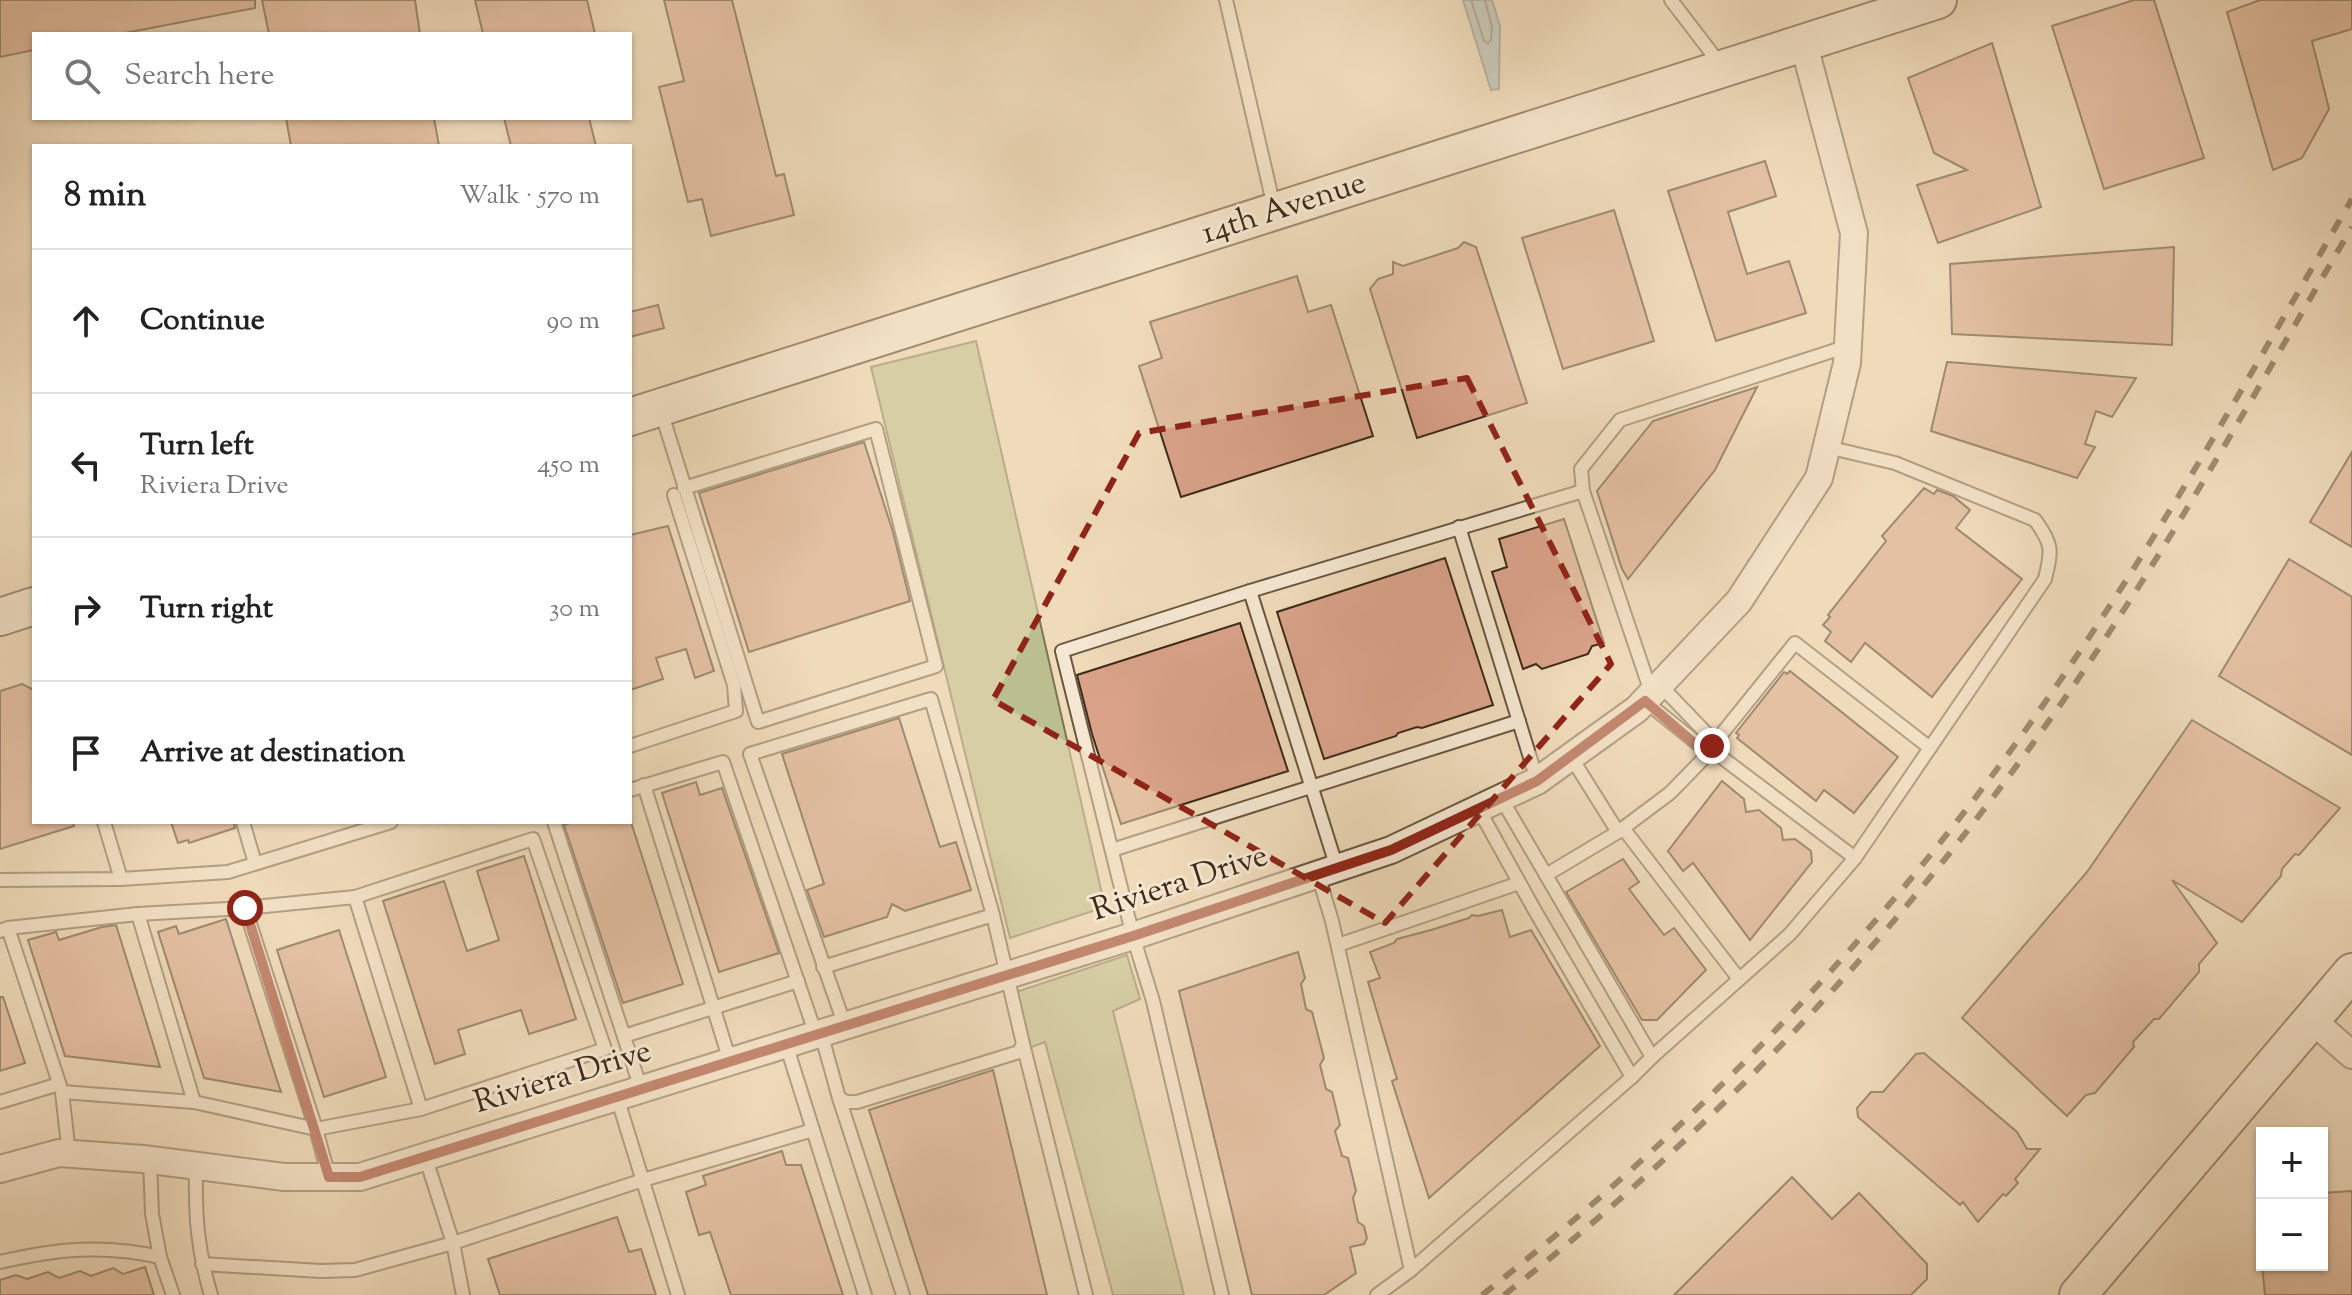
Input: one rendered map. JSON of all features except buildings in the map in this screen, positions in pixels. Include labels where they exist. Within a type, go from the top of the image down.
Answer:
[{"type":"main road","name":"14th Avenue","points":[[645,412],[1938,0]]},
{"type":"main road","points":[[0,617],[32,607]]},
{"type":"main road","points":[[2078,1295],[2352,972]]},
{"type":"street","name":"Riviera Drive","points":[[0,1169],[59,1153],[150,1160],[284,1177],[360,1177],[1133,936],[1327,872],[1391,850],[1537,781],[1652,693],[1739,601],[1819,478],[1847,363],[1854,233],[1804,45]]},
{"type":"street","points":[[2312,1020],[2352,1055]]},
{"type":"lane","points":[[1226,0],[1275,212]]},
{"type":"lane","points":[[1671,0],[1725,69]]},
{"type":"lane","points":[[1848,346],[1620,420],[1581,469],[1583,491],[1652,693],[1710,749],[1855,858]]},
{"type":"lane","points":[[645,412],[679,491],[758,722],[936,666],[876,429],[679,491]]},
{"type":"lane","points":[[1377,1295],[1411,1270],[1632,1077],[1790,934],[1855,858],[2045,579],[2052,552],[2035,520],[1895,463],[1827,447]]},
{"type":"lane","points":[[632,745],[736,711],[734,685],[679,491]]},
{"type":"lane","points":[[1222,1295],[1153,1001],[1133,936],[1062,651],[1583,491]]},
{"type":"lane","points":[[1459,527],[1537,781]]},
{"type":"lane","points":[[1250,591],[1312,788],[1338,945],[1411,1270]]},
{"type":"lane","points":[[1546,875],[1620,830],[1670,793],[1710,749],[1795,643],[1930,748]]},
{"type":"lane","points":[[1652,693],[1709,736],[1710,749]]},
{"type":"lane","points":[[903,1295],[839,1098],[827,1031],[823,967],[750,754],[931,699],[993,915],[1086,1295]]},
{"type":"lane","points":[[1112,850],[1519,721]]},
{"type":"lane","points":[[1571,757],[1620,830],[1739,979]]},
{"type":"lane","points":[[632,789],[723,762],[798,981],[827,1031]]},
{"type":"lane","points":[[644,785],[730,1061]]},
{"type":"lane","points":[[1490,803],[1546,875],[1652,1057]]},
{"type":"lane","points":[[1490,803],[1519,883],[1632,1077]]},
{"type":"lane","points":[[105,824],[121,879]]},
{"type":"lane","points":[[244,824],[255,863]]},
{"type":"lane","points":[[0,880],[121,879],[228,872],[351,828],[378,824]]},
{"type":"lane","points":[[555,824],[624,1036],[629,1093],[643,1180],[678,1295]]},
{"type":"lane","points":[[0,1102],[61,1088],[194,1102],[316,1129],[421,1109],[605,1049],[533,839],[355,897],[138,914],[4,930],[61,1088],[69,1154]]},
{"type":"lane","points":[[1338,945],[1519,883]]},
{"type":"lane","points":[[355,897],[421,1109]]},
{"type":"lane","points":[[245,908],[329,1177]]},
{"type":"lane","points":[[138,914],[194,1102]]},
{"type":"lane","points":[[823,967],[993,915]]},
{"type":"lane","points":[[624,1036],[798,981]]},
{"type":"lane","points":[[786,1044],[865,1295]]},
{"type":"lane","points":[[839,1098],[857,1102],[1019,1052],[1023,1044]]},
{"type":"lane","points":[[202,1264],[355,1270],[453,1243],[643,1180],[813,1130]]},
{"type":"lane","points":[[425,1156],[453,1243],[463,1295]]},
{"type":"lane","points":[[150,1160],[152,1214],[160,1257],[173,1295]]},
{"type":"lane","points":[[196,1166],[195,1220],[211,1295]]},
{"type":"lane","points":[[0,1262],[47,1251],[83,1249],[126,1249],[160,1257]]},
{"type":"highlighted area","points":[[1467,378],[1611,664],[1385,923],[993,700],[1139,433]]},
{"type":"green space","points":[[976,341],[1105,907],[1010,938],[871,367]]},
{"type":"green space","points":[[1127,955],[1140,999],[1113,1011],[1184,1295],[1113,1295],[1045,1042],[1029,1048],[1016,992]]},
{"type":"water","points":[[1463,0],[1492,0],[1500,26],[1499,89],[1491,90]]},
{"type":"railway","points":[[1482,1295],[1650,1153],[1729,1077],[1879,917],[1949,832],[2015,744],[2115,599],[2219,429],[2352,199]]},
{"type":"railway","points":[[1504,1295],[1580,1234],[1724,1102],[1793,1033],[1922,887],[2041,732],[2124,610],[2352,227]]},
{"type":"route","points":[[245,908],[329,1177],[360,1177],[1133,936],[1391,850],[1537,781],[1645,701],[1701,749],[1708,752],[1712,746]]}]
